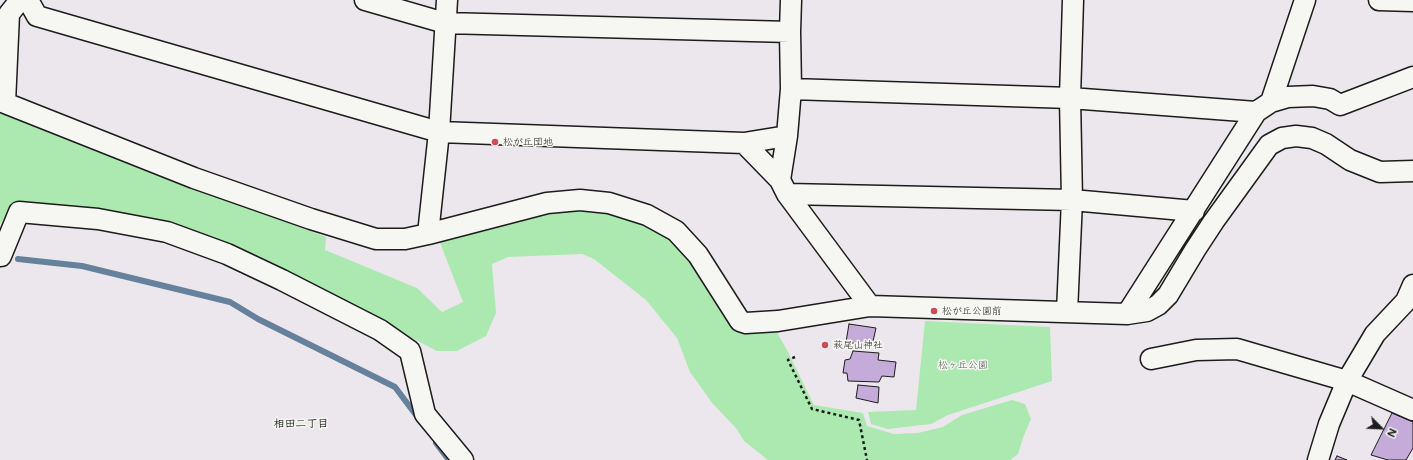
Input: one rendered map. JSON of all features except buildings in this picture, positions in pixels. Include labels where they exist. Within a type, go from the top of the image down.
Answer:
[{"type":"street","points":[[20,0],[9,14],[5,103],[194,178],[376,240],[405,239],[547,203],[580,200],[609,203],[647,215],[676,231],[698,255],[740,321],[746,323],[778,321],[870,306],[1128,314],[1147,311],[1158,306],[1168,294],[1198,244],[1265,149],[1282,138],[1296,136],[1312,138],[1326,144],[1350,160],[1380,172],[1413,171]]},
{"type":"street","points":[[28,0],[37,16],[439,132],[744,143],[788,136]]},
{"type":"street","points":[[365,0],[445,22],[790,32]]},
{"type":"street","points":[[428,234],[439,132],[447,0]]},
{"type":"street","points":[[784,187],[791,89],[791,0]]},
{"type":"street","points":[[1067,312],[1072,200],[1070,98],[1073,0]]},
{"type":"street","points":[[1128,314],[1194,211],[1264,107],[1305,0]]},
{"type":"street","points":[[1379,0],[1413,1]]},
{"type":"street","points":[[791,89],[1070,98],[1264,107],[1288,97],[1313,96],[1330,100],[1340,105],[1413,77]]},
{"type":"street","points":[[744,143],[784,187],[870,306]]},
{"type":"street","points":[[784,187],[1072,200],[1194,211]]},
{"type":"street","points":[[0,256],[19,212],[98,219],[167,232],[227,254],[380,330],[410,351],[425,414],[463,460]]},
{"type":"street","points":[[1318,460],[1329,424],[1347,381],[1375,334],[1406,301],[1413,285]]},
{"type":"street","points":[[1151,359],[1196,350],[1237,349],[1347,381],[1413,410]]},
{"type":"path","points":[[795,357],[788,360],[812,409],[859,420],[867,460]]},
{"type":"green space","points":[[0,109],[326,237],[325,250],[417,288],[442,312],[463,302],[439,240],[515,218],[586,205],[624,212],[672,235],[743,329],[775,329],[814,405],[863,413],[867,426],[894,434],[918,433],[943,427],[962,415],[1012,400],[1025,404],[1031,419],[1018,454],[1010,460],[768,460],[744,441],[736,428],[713,404],[690,372],[677,338],[646,300],[594,259],[582,254],[508,257],[492,264],[496,313],[486,336],[457,351],[437,351],[387,325],[174,222],[16,202],[0,224]]},
{"type":"green space","name":"松ヶ丘公園","points":[[925,321],[1050,327],[1052,381],[948,415],[931,424],[888,429],[871,424],[868,412],[916,410]]},
{"type":"waterway","points":[[18,259],[82,266],[230,302],[258,319],[395,387],[419,419]]},
{"type":"waterway","points":[[436,443],[449,460]]},
{"type":"place","name":"松が丘団地","points":[[495,142]]},
{"type":"place","name":"松が丘公園前","points":[[934,311]]},
{"type":"place","name":"萩尾山神社","points":[[825,345]]},
{"type":"district","name":"相田二丁目","points":[[301,424]]}]
